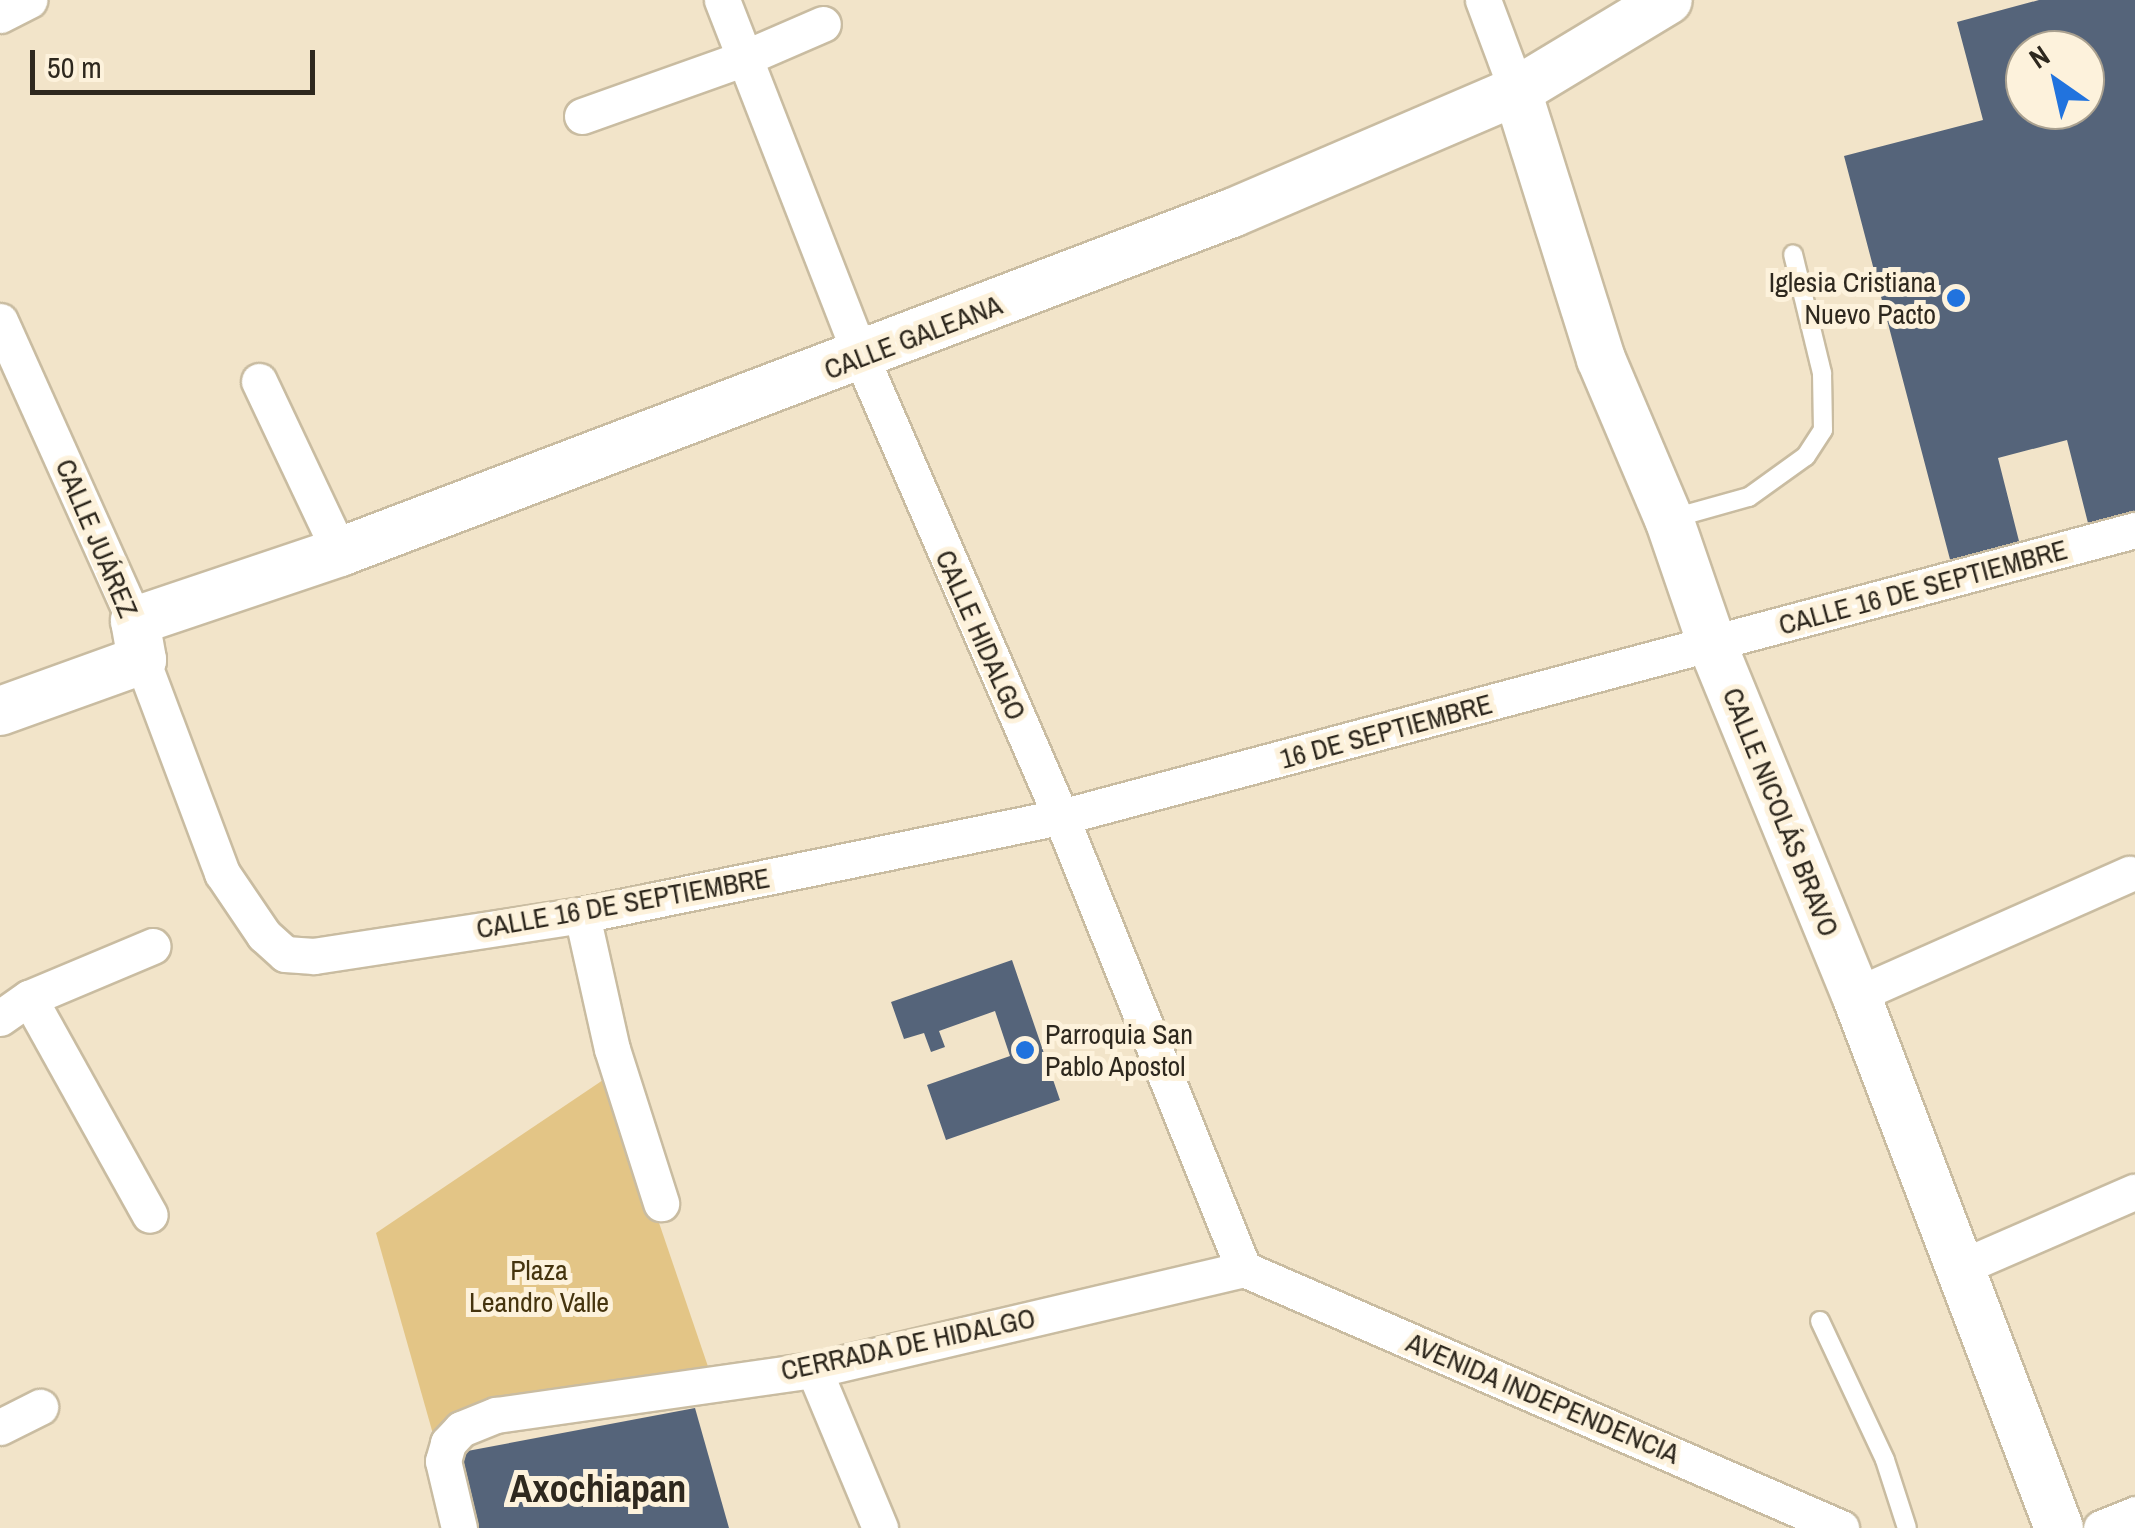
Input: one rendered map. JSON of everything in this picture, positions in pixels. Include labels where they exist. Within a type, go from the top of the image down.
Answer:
[{"type":"main road","name":"CALLE GALEANA","points":[[0,711],[139,640],[340,552],[860,358],[1232,213],[1517,91],[1668,0]]},
{"type":"main road","name":"CALLE NICOLÁS BRAVO","points":[[1517,91],[1602,360],[1669,519],[1712,644],[1856,995],[2059,1528]]},
{"type":"street","points":[[0,15],[29,0]]},
{"type":"street","name":"CALLE HIDALGO","points":[[722,0],[860,358],[1061,817],[1244,1269]]},
{"type":"street","points":[[1483,0],[1517,91]]},
{"type":"street","points":[[582,116],[742,59],[823,24]]},
{"type":"street","name":"CALLE JUÁREZ","points":[[5,341],[139,640],[222,873]]},
{"type":"street","points":[[259,382],[340,552]]},
{"type":"street","name":"CALLE 16 DE SEPTIEMBRE","points":[[1712,644],[2135,530]]},
{"type":"street","name":"16 DE SEPTIEMBRE","points":[[1061,817],[1712,644]]},
{"type":"street","name":"CALLE 16 DE SEPTIEMBRE","points":[[222,873],[264,935],[285,954],[314,956],[582,915],[1061,817]]},
{"type":"street","points":[[1856,995],[2129,874]]},
{"type":"street","points":[[582,915],[612,1050],[661,1203]]},
{"type":"street","points":[[150,1214],[15,1008],[153,946]]},
{"type":"street","points":[[1960,1268],[2134,1192]]},
{"type":"street","name":"CERRADA DE HIDALGO","points":[[459,1528],[443,1461],[448,1443],[462,1429],[496,1414],[814,1370],[1244,1269]]},
{"type":"street","name":"AVENIDA INDEPENDENCIA","points":[[1244,1269],[1841,1528]]},
{"type":"street","points":[[814,1370],[880,1528]]},
{"type":"street","points":[[0,1427],[40,1407]]},
{"type":"street","points":[[2101,1528],[2135,1514]]},
{"type":"lane","points":[[1669,519],[1749,497],[1783,477],[1806,456],[1823,430],[1822,373],[1793,254]]},
{"type":"lane","points":[[1820,1321],[1885,1460],[1908,1528]]},
{"type":"green space","name":"Plaza Leandro Valle","points":[[609,1076],[716,1390],[435,1441],[376,1233]]},
{"type":"building","points":[[2039,0],[2135,0],[2135,515],[2089,527],[2067,440],[1998,458],[2021,549],[1952,567],[1844,156],[1983,120],[1957,22]]},
{"type":"building","name":"Parroquia San Pablo Apostol","points":[[1012,960],[1060,1100],[946,1140],[927,1085],[1010,1056],[995,1011],[939,1031],[945,1047],[931,1052],[924,1033],[904,1039],[891,1002]]},
{"type":"building","points":[[695,1408],[729,1528],[465,1528],[446,1455]]},
{"type":"place","name":"Iglesia Cristiana Nuevo Pacto","points":[[1956,298]]},
{"type":"place","name":"Parroquia San Pablo Apostol","points":[[1025,1050]]},
{"type":"district","name":"Axochiapan","points":[[598,1489]]}]
